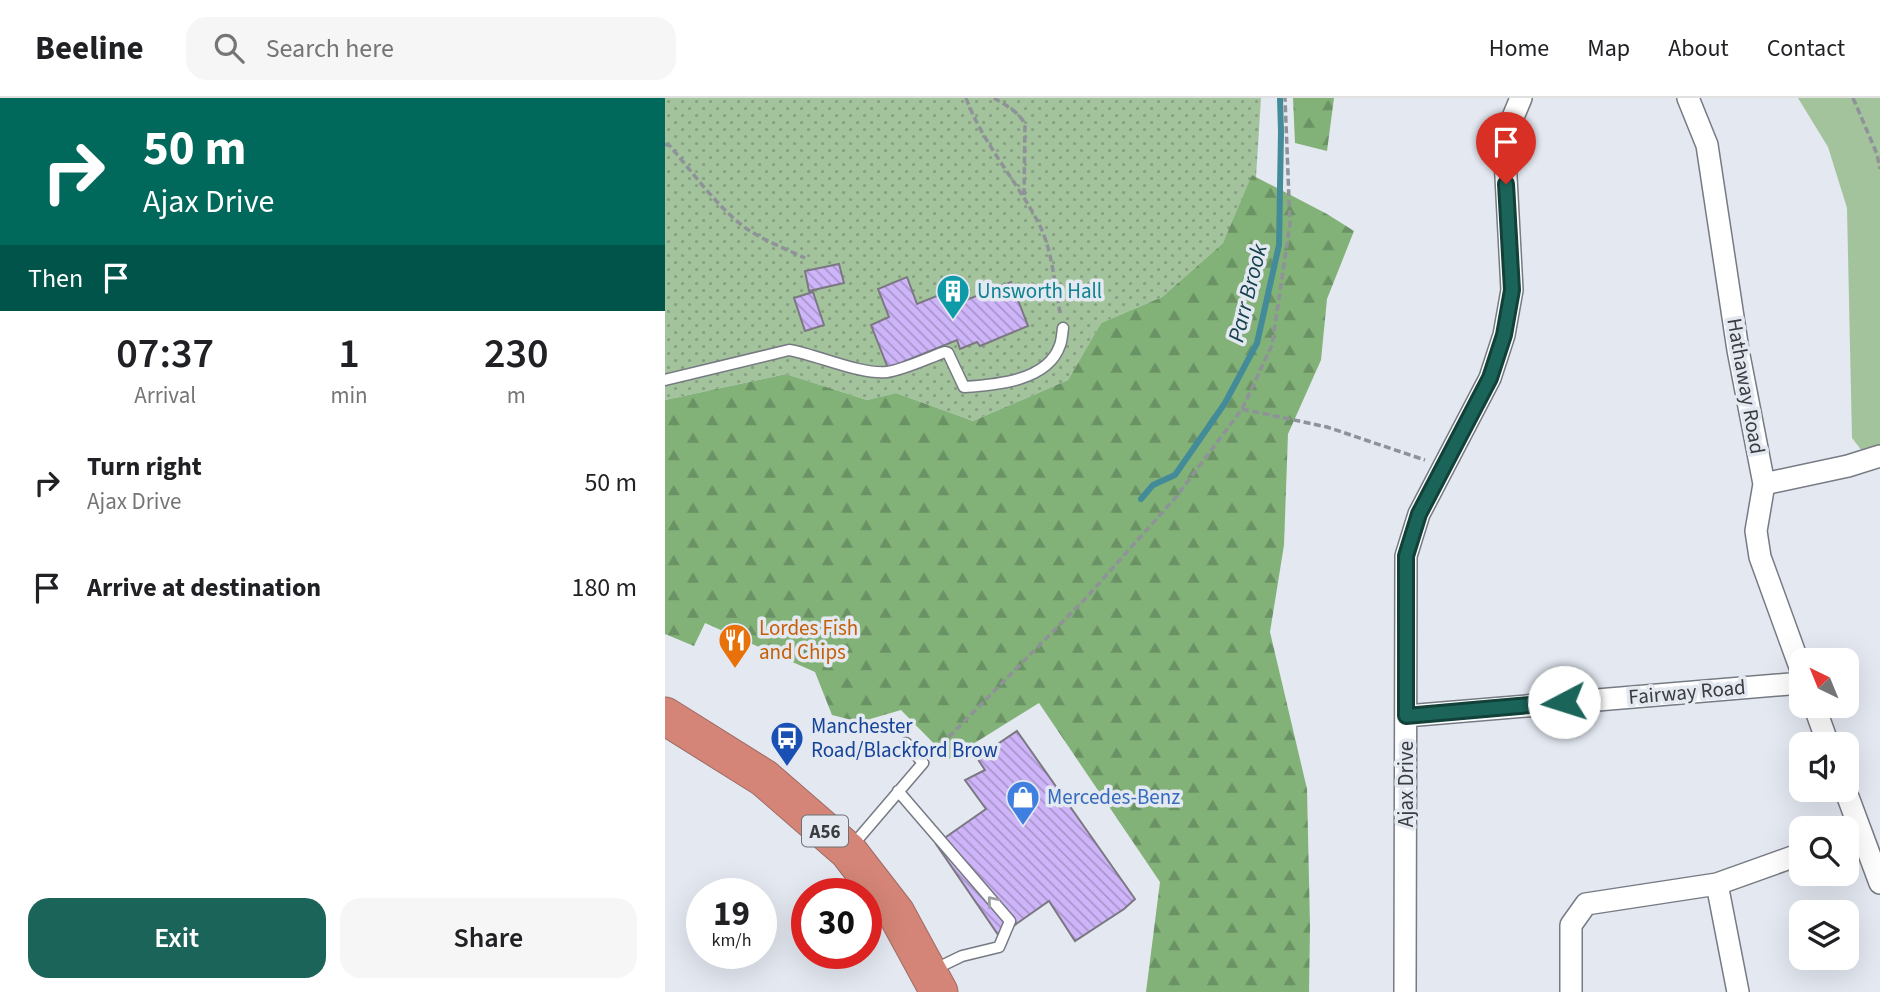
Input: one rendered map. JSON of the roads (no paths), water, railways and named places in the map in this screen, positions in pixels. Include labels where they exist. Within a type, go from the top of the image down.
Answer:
[{"type":"highway","name":"A56","points":[[665,716],[764,778],[848,851],[896,912],[933,982]]},
{"type":"street","name":"Ajax Drive","points":[[1405,992],[1406,556],[1419,514],[1490,378],[1504,335],[1512,290],[1505,158],[1508,129],[1521,98]]},
{"type":"street","name":"Hathaway Road","points":[[1688,98],[1707,145],[1738,350],[1764,484],[1756,531],[1761,557],[1793,648]]},
{"type":"street","points":[[1764,484],[1848,466],[1880,456]]},
{"type":"street","name":"Fairway Road","points":[[1406,716],[1789,683]]},
{"type":"street","points":[[1859,843],[1880,883]]},
{"type":"street","points":[[1571,992],[1571,925],[1586,904],[1717,884],[1789,858]]},
{"type":"street","points":[[1717,884],[1738,992]]},
{"type":"lane","points":[[665,380],[789,351],[806,353],[870,372],[888,372],[945,352],[951,358],[964,387],[1000,385],[1047,366],[1060,345],[1063,328]]},
{"type":"lane","points":[[848,851],[923,763],[906,743]]},
{"type":"lane","points":[[898,790],[1010,921],[999,947],[962,956],[933,982]]},
{"type":"waterway","name":"Parr Brook","points":[[1141,499],[1153,485],[1175,475],[1225,403],[1257,343],[1279,245],[1280,98]]},
{"type":"place","name":"Unsworth Hall","points":[[953,321]]},
{"type":"place","name":"Lordes Fish and Chips","points":[[735,670]]},
{"type":"place","name":"Manchester Road/Blackford Brow","points":[[787,768]]},
{"type":"place","name":"Mercedes-Benz","points":[[1023,827]]}]
